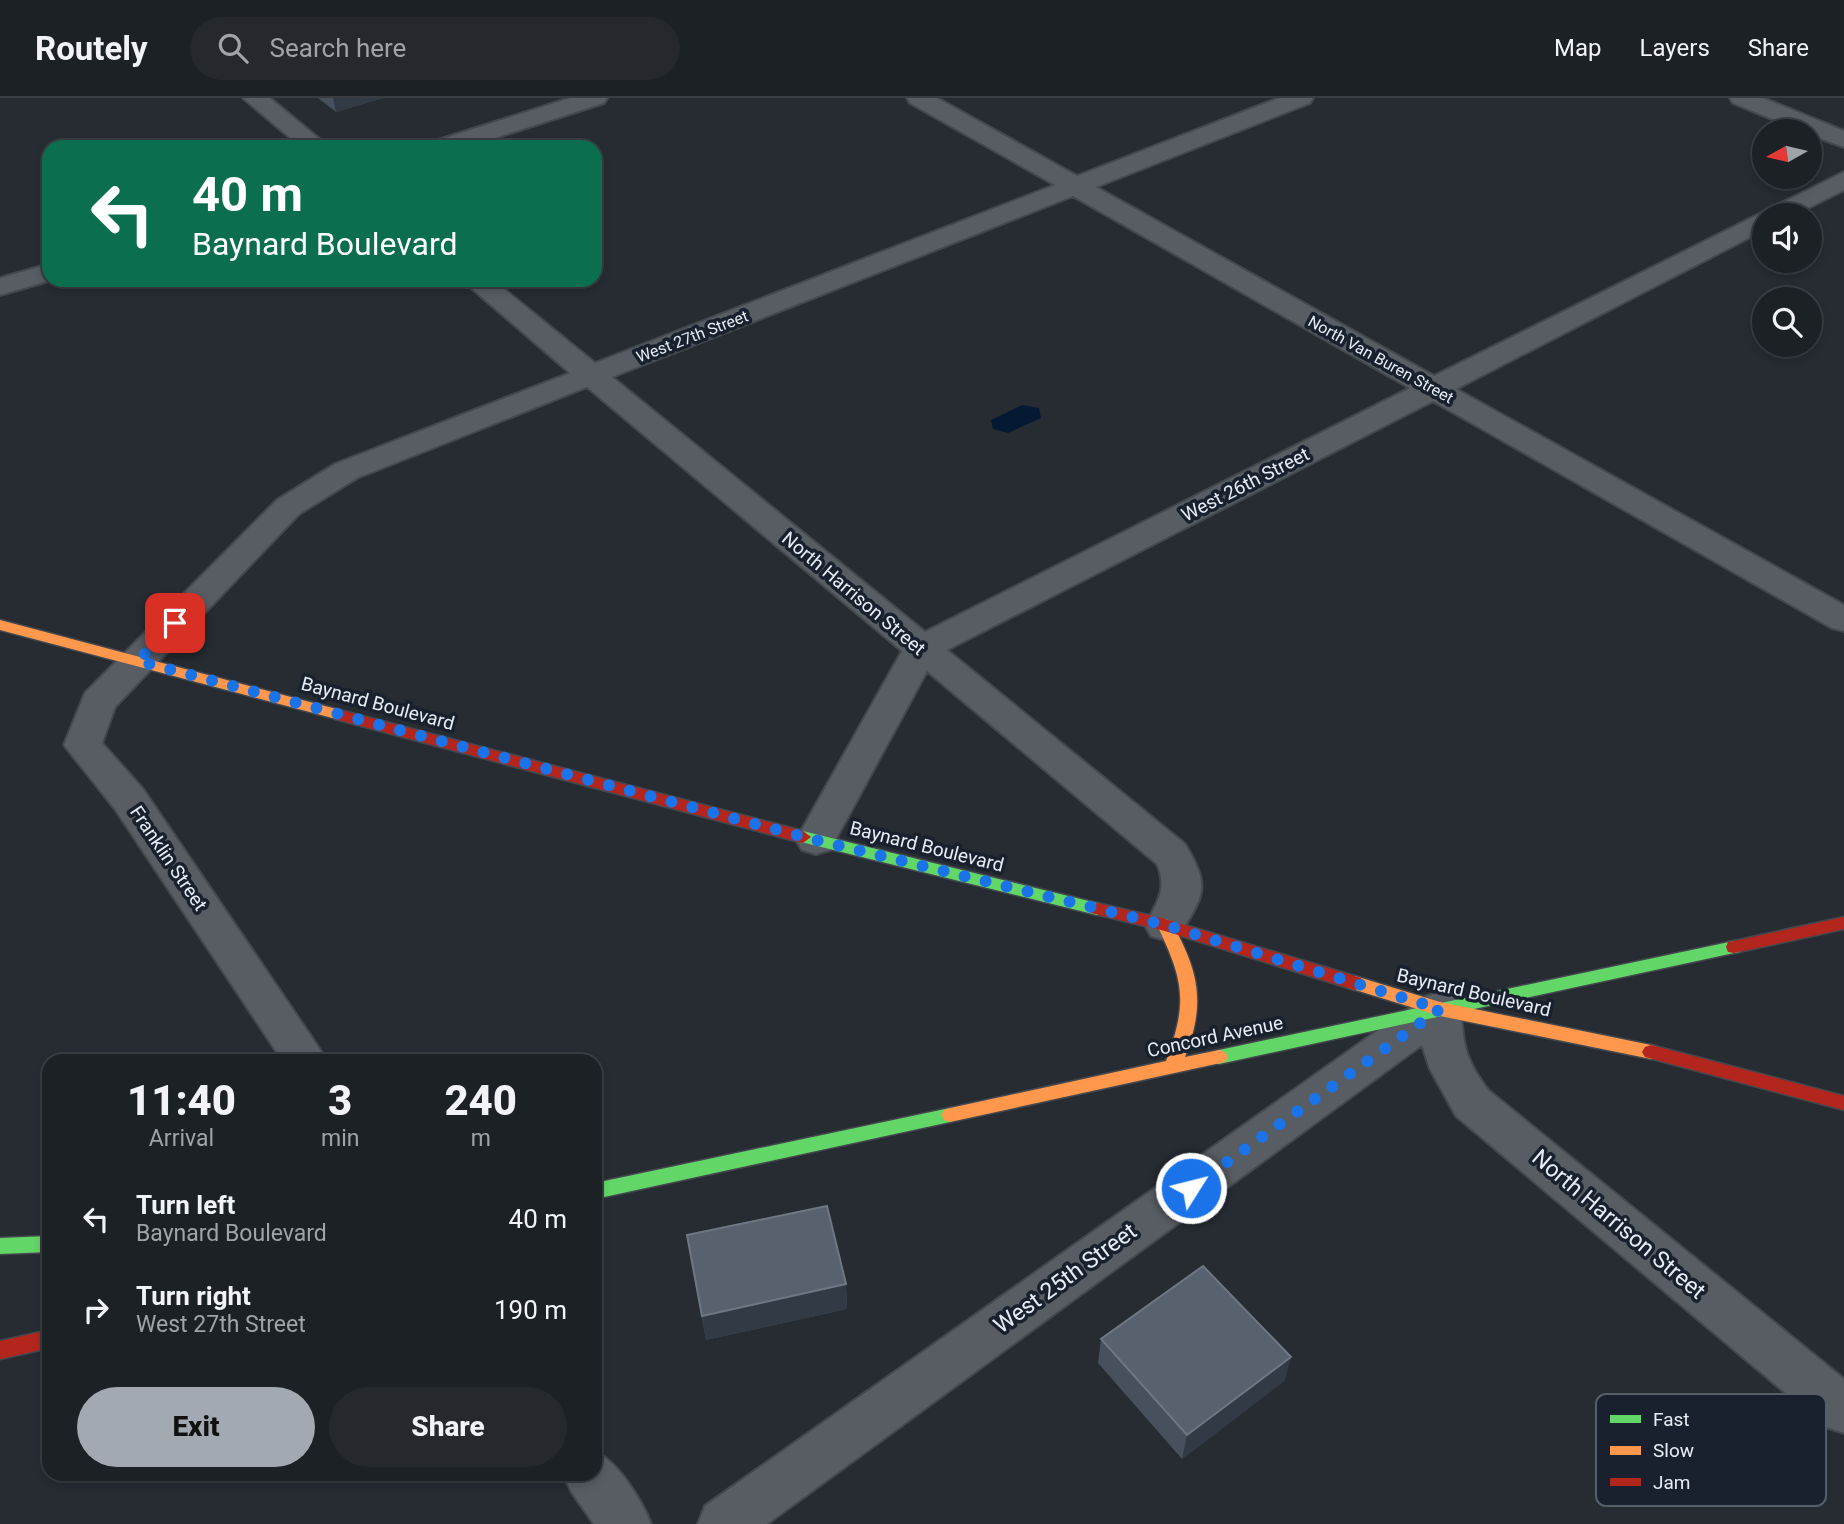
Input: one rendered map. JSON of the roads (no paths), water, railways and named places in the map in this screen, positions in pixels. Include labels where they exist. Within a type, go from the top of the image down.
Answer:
[{"type":"main road","name":"Baynard Boulevard","points":[[0,625],[816,840],[1165,925],[1440,1009],[1659,1054],[1844,1103]]},
{"type":"main road","name":"Concord Avenue","points":[[602,1189],[1844,923]]},
{"type":"main road","points":[[1165,925],[1186,965],[1190,988],[1191,1015],[1173,1066]]},
{"type":"main road","points":[[0,1246],[42,1244]]},
{"type":"main road","points":[[0,1350],[42,1341]]},
{"type":"street","points":[[255,98],[307,140]]},
{"type":"street","points":[[463,140],[595,98]]},
{"type":"street","name":"North Van Buren Street","points":[[919,98],[1844,620]]},
{"type":"street","name":"West 27th Street","points":[[138,661],[288,507],[346,471],[1301,98]]},
{"type":"street","points":[[1742,98],[1844,140]]},
{"type":"street","points":[[1798,203],[1844,180]]},
{"type":"street","name":"West 26th Street","points":[[921,649],[1752,226]]},
{"type":"street","points":[[0,287],[42,274]]},
{"type":"street","name":"North Harrison Street","points":[[484,287],[1171,854],[1179,866],[1185,886],[1184,894],[1165,925]]},
{"type":"street","points":[[816,840],[921,649]]},
{"type":"street","name":"Franklin Street","points":[[138,661],[98,702],[83,745],[130,799],[301,1054]]},
{"type":"street","name":"North Harrison Street","points":[[1440,1009],[1440,1038],[1452,1073],[1472,1103],[1825,1394]]},
{"type":"street","name":"West 25th Street","points":[[723,1524],[1440,1009]]},
{"type":"street","name":"North Harrison Street","points":[[1826,1395],[1844,1410]]},
{"type":"street","points":[[595,1481],[625,1524]]},
{"type":"water","points":[[1022,405],[1039,408],[1041,418],[1008,433],[993,429],[991,420]]}]
